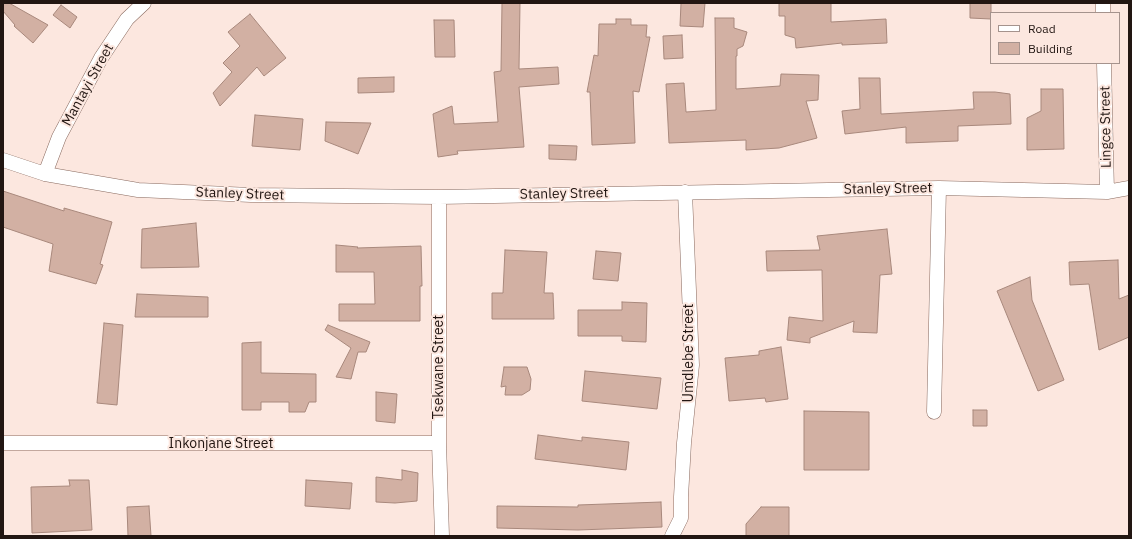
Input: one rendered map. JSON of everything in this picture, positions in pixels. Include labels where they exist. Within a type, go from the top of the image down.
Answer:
[{"type":"street","name":"Mantayi Street","points":[[45,174],[59,137],[101,58],[127,19],[144,3]]},
{"type":"street","name":"Lingce Street","points":[[1104,64],[1107,192]]},
{"type":"street","name":"Stanley Street","points":[[3,160],[45,174],[138,190],[251,195],[439,197],[939,188],[1107,192],[1129,188]]},
{"type":"street","points":[[934,412],[939,188]]},
{"type":"street","name":"Umdlebe Street","points":[[672,536],[681,518],[683,466],[692,365],[685,192]]},
{"type":"street","name":"Tsekwane Street","points":[[439,197],[439,443],[442,536]]},
{"type":"street","name":"Inkonjane Street","points":[[3,443],[439,443]]},
{"type":"building","points":[[3,3],[9,3],[48,25],[33,43],[14,26],[15,25],[3,11]]},
{"type":"building","points":[[502,3],[520,3],[519,69],[558,67],[559,84],[519,87],[524,147],[457,151],[458,154],[438,157],[433,114],[452,106],[454,124],[498,122],[494,72],[501,71]]},
{"type":"building","points":[[681,3],[705,3],[703,27],[680,26]]},
{"type":"building","points":[[779,3],[831,3],[831,22],[886,19],[887,43],[842,45],[842,43],[796,48],[795,38],[785,35],[785,16],[779,16]]},
{"type":"building","points":[[970,3],[991,3],[990,19],[970,18]]},
{"type":"building","points":[[61,5],[77,17],[70,28],[53,15]]},
{"type":"building","points":[[250,14],[286,58],[264,76],[257,67],[220,106],[213,93],[232,72],[223,63],[240,46],[228,32]]},
{"type":"building","points":[[715,18],[734,18],[734,28],[747,32],[743,46],[737,49],[736,89],[780,86],[781,74],[819,75],[818,100],[806,101],[817,138],[779,148],[746,150],[746,140],[669,143],[666,84],[684,83],[686,112],[716,110]]},
{"type":"building","points":[[616,19],[631,19],[631,25],[647,25],[646,37],[650,37],[639,92],[633,91],[635,143],[592,145],[590,92],[587,92],[594,55],[598,56],[599,24],[616,24]]},
{"type":"building","points":[[434,20],[454,20],[455,57],[435,57]]},
{"type":"building","points":[[682,35],[683,58],[664,59],[663,36]]},
{"type":"building","points":[[394,77],[394,92],[358,93],[358,78]]},
{"type":"building","points":[[859,78],[880,78],[881,114],[974,109],[973,92],[1010,94],[1011,124],[958,126],[958,141],[906,143],[906,127],[845,134],[842,111],[860,109]]},
{"type":"building","points":[[1041,89],[1063,89],[1064,149],[1027,150],[1027,118],[1041,111]]},
{"type":"building","points":[[255,115],[303,119],[300,150],[252,146]]},
{"type":"building","points":[[326,122],[371,123],[358,154],[325,141]]},
{"type":"building","points":[[549,145],[577,146],[576,160],[549,159]]},
{"type":"building","points":[[3,191],[64,211],[64,208],[112,222],[100,264],[103,265],[96,284],[49,271],[53,244],[3,227]]},
{"type":"building","points":[[196,223],[199,267],[141,268],[142,229]]},
{"type":"building","points":[[887,229],[892,274],[880,275],[877,333],[853,332],[854,321],[810,338],[810,343],[787,340],[789,317],[823,321],[822,270],[767,271],[766,251],[820,250],[817,236]]},
{"type":"building","points":[[336,245],[358,247],[357,248],[421,246],[422,286],[420,286],[420,321],[339,321],[339,304],[375,304],[374,272],[336,272]]},
{"type":"building","points":[[505,250],[547,252],[544,293],[553,293],[554,319],[492,319],[492,293],[503,293]]},
{"type":"building","points":[[596,251],[621,253],[618,281],[593,279]]},
{"type":"building","points":[[1118,260],[1119,299],[1129,295],[1129,337],[1099,350],[1089,284],[1070,285],[1069,262]]},
{"type":"building","points":[[1030,277],[1032,300],[1064,380],[1038,391],[997,291]]},
{"type":"building","points":[[137,294],[208,297],[208,317],[135,317]]},
{"type":"building","points":[[622,302],[647,303],[646,342],[622,341],[622,336],[578,336],[578,310],[622,310]]},
{"type":"building","points":[[104,323],[123,325],[117,405],[97,403]]},
{"type":"building","points":[[328,325],[370,342],[366,352],[358,352],[351,379],[336,377],[351,348],[325,330]]},
{"type":"building","points":[[261,342],[261,373],[316,374],[316,402],[309,402],[305,412],[289,412],[289,402],[261,402],[261,410],[242,410],[242,343]]},
{"type":"building","points":[[781,347],[788,399],[766,402],[765,398],[729,401],[725,358],[759,355],[759,351]]},
{"type":"building","points":[[504,367],[527,367],[531,379],[530,390],[522,395],[505,395],[506,386],[501,387]]},
{"type":"building","points":[[585,371],[661,378],[657,409],[582,401]]},
{"type":"building","points":[[376,392],[397,394],[395,423],[376,421]]},
{"type":"building","points":[[973,410],[987,410],[987,426],[973,426]]},
{"type":"building","points":[[804,411],[869,412],[869,470],[804,470]]},
{"type":"building","points":[[538,435],[582,441],[582,437],[629,442],[626,470],[535,459]]},
{"type":"building","points":[[402,470],[418,473],[417,501],[395,503],[376,502],[376,477],[402,480]]},
{"type":"building","points":[[69,480],[89,480],[92,530],[32,533],[31,487],[70,486]]},
{"type":"building","points":[[306,480],[352,483],[350,509],[305,506]]},
{"type":"building","points":[[661,502],[662,527],[578,530],[497,528],[497,506],[578,507],[578,505]]},
{"type":"building","points":[[149,506],[151,536],[128,536],[127,507]]},
{"type":"building","points":[[761,507],[789,507],[789,536],[746,536],[746,524]]}]
